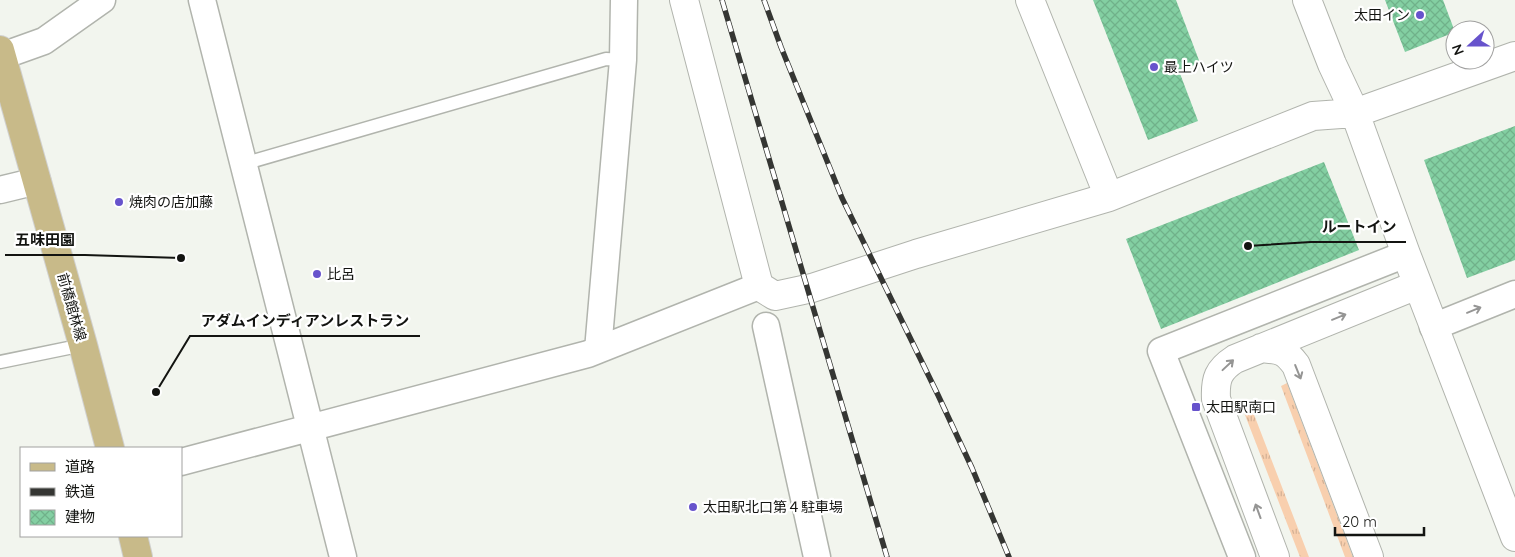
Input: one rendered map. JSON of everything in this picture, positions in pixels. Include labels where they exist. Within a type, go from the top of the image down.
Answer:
[{"type":"main road","name":"前橋館林線","points":[[1,53],[110,447]]},
{"type":"main road","points":[[133,537],[138,557]]},
{"type":"street","points":[[1,53],[44,41],[102,0]]},
{"type":"street","points":[[202,0],[343,557]]},
{"type":"street","points":[[598,350],[623,60],[624,0]]},
{"type":"street","points":[[684,0],[759,286],[775,296],[812,288],[916,254],[1109,197],[1312,116],[1355,113],[1515,56]]},
{"type":"street","points":[[1030,0],[1109,197]]},
{"type":"street","points":[[1307,0],[1332,64],[1355,113],[1433,327],[1515,537]]},
{"type":"street","points":[[0,190],[37,181]]},
{"type":"street","points":[[1242,557],[1161,351],[1406,254]]},
{"type":"street","points":[[1276,557],[1216,399],[1216,382],[1228,364],[1235,359],[1418,285]]},
{"type":"street","points":[[182,462],[598,350],[759,286]]},
{"type":"street","points":[[1433,327],[1515,294]]},
{"type":"street","points":[[766,326],[817,557]]},
{"type":"street","points":[[1261,348],[1275,349],[1287,353],[1296,365],[1369,557]]},
{"type":"lane","points":[[243,164],[606,59],[623,60]]},
{"type":"lane","points":[[0,362],[83,345]]},
{"type":"green space","points":[[1287,383],[1353,557],[1345,557],[1281,386]]},
{"type":"green space","points":[[1248,399],[1309,557],[1300,557],[1240,402]]},
{"type":"building","name":"最上ハイツ","points":[[1093,0],[1176,0],[1200,63],[1179,71],[1198,121],[1148,140]]},
{"type":"building","name":"太田イン","points":[[1385,0],[1443,0],[1450,20],[1445,20],[1445,36],[1405,52]]},
{"type":"building","points":[[1515,126],[1515,260],[1467,278],[1424,160]]},
{"type":"building","points":[[1324,162],[1359,250],[1161,329],[1126,239]]},
{"type":"railway","points":[[722,0],[887,557]]},
{"type":"railway","points":[[764,0],[842,198],[972,468],[1009,557]]},
{"type":"place","name":"太田イン","points":[[1420,15]]},
{"type":"place","name":"最上ハイツ","points":[[1154,67]]},
{"type":"place","name":"焼肉の店加藤","points":[[119,202]]},
{"type":"place","name":"ルートイン","points":[[1248,246]]},
{"type":"place","name":"五味田園","points":[[181,258]]},
{"type":"place","name":"比呂","points":[[317,274]]},
{"type":"place","name":"アダムインディアンレストラン","points":[[156,392]]},
{"type":"place","name":"太田駅南口","points":[[1196,407]]},
{"type":"place","name":"太田駅北口第４駐車場","points":[[693,507]]}]
